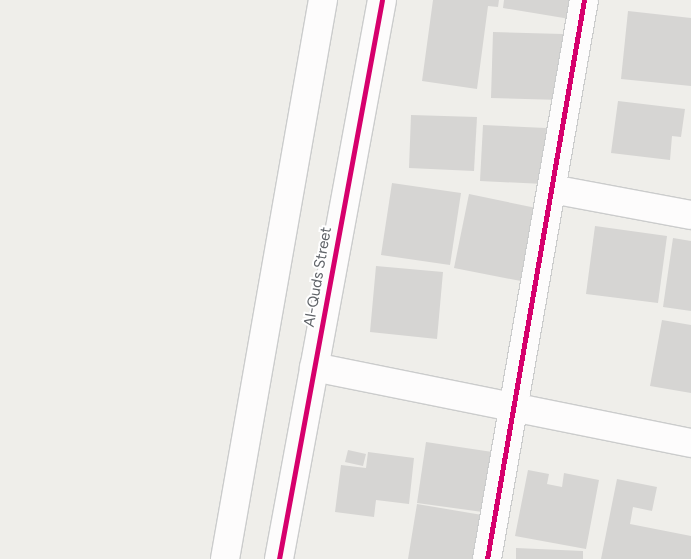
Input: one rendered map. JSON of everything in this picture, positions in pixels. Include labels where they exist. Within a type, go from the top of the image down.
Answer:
[{"type":"street","points":[[225,559],[323,0]]},
{"type":"street","name":"Al-Quds Street","points":[[279,559],[382,0]]},
{"type":"street","points":[[487,559],[584,0]]},
{"type":"street","points":[[552,189],[691,215]]},
{"type":"street","points":[[314,367],[691,443]]},
{"type":"building","points":[[433,0],[499,0],[498,7],[488,6],[477,89],[422,81]]},
{"type":"building","points":[[504,0],[579,0],[576,20],[503,8]]},
{"type":"building","points":[[628,11],[691,18],[691,86],[621,79]]},
{"type":"building","points":[[493,32],[563,34],[561,100],[491,98]]},
{"type":"building","points":[[618,101],[685,109],[681,137],[672,136],[670,160],[611,153]]},
{"type":"building","points":[[411,115],[477,117],[474,171],[409,168]]},
{"type":"building","points":[[483,125],[546,128],[544,184],[480,181]]},
{"type":"building","points":[[392,183],[461,193],[450,265],[381,255]]},
{"type":"building","points":[[469,194],[541,209],[526,282],[454,268]]},
{"type":"building","points":[[595,226],[667,236],[658,303],[586,294]]},
{"type":"building","points":[[673,238],[691,241],[691,311],[663,307]]},
{"type":"building","points":[[376,266],[443,272],[437,339],[370,332]]},
{"type":"building","points":[[662,320],[691,325],[691,393],[650,386]]},
{"type":"building","points":[[426,442],[499,453],[490,513],[417,503]]},
{"type":"building","points":[[348,450],[366,454],[363,466],[345,462]]},
{"type":"building","points":[[368,452],[414,458],[409,504],[376,500],[374,517],[335,512],[341,465],[366,468]]},
{"type":"building","points":[[528,470],[549,474],[547,484],[562,487],[564,473],[599,480],[586,549],[515,536]]},
{"type":"building","points":[[617,479],[657,487],[652,511],[633,507],[630,524],[691,536],[691,559],[601,559]]},
{"type":"building","points":[[417,504],[488,516],[480,559],[408,559]]},
{"type":"building","points":[[516,548],[583,551],[583,559],[516,559]]},
{"type":"cycle path","points":[[279,559],[382,0]]},
{"type":"cycle path","points":[[487,559],[584,0]]}]
